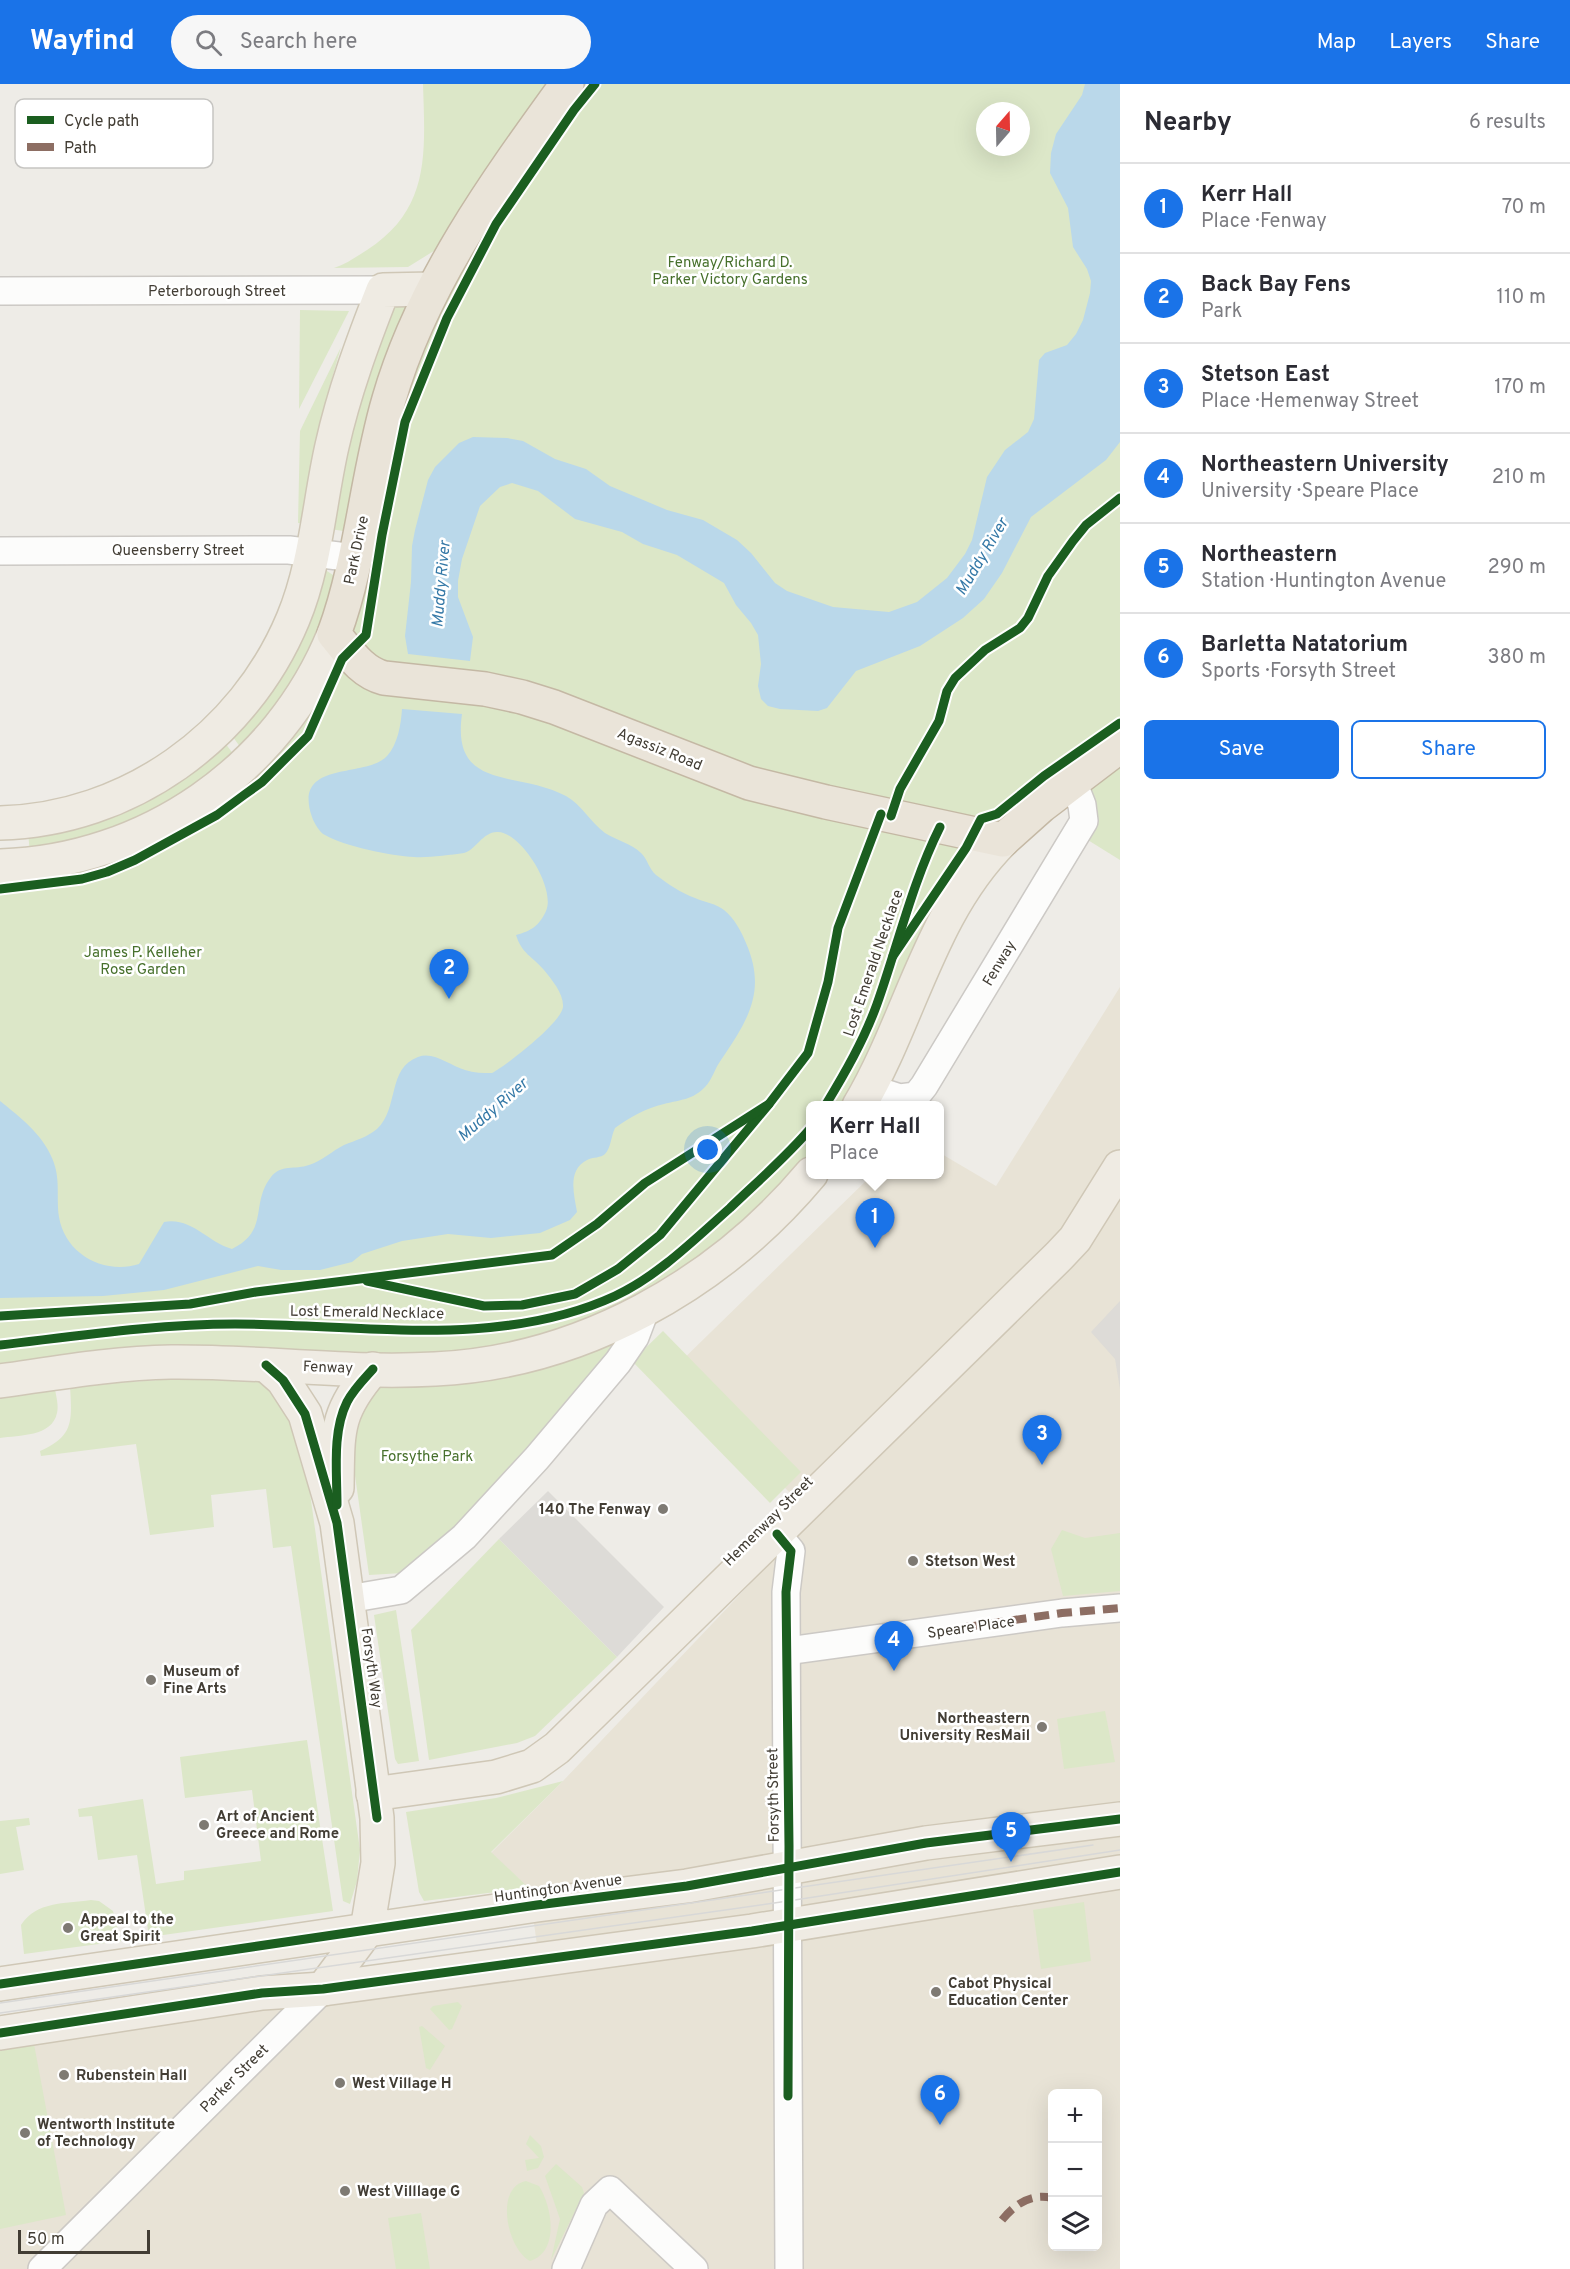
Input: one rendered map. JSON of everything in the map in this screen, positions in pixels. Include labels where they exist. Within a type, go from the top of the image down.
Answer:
[{"type":"highway","name":"Park Drive","points":[[334,634],[355,558],[384,414],[407,348],[433,289],[475,218],[559,91]]},
{"type":"highway","name":"Agassiz Road","points":[[334,634],[358,664],[376,676],[485,689],[522,697],[554,706],[749,783],[1003,840]]},
{"type":"highway","name":"Fenway","points":[[1003,840],[1041,806],[1120,746]]},
{"type":"main road","name":"Peterborough Street","points":[[383,290],[433,289]]},
{"type":"main road","points":[[0,823],[24,823],[111,799],[166,773],[191,755],[220,729],[238,708],[275,655],[293,618],[313,552],[332,447],[345,395],[383,290]]},
{"type":"main road","name":"Park Drive","points":[[0,866],[50,862],[103,849],[155,827],[201,800],[241,768],[282,723],[311,682],[334,634]]},
{"type":"main road","name":"Fenway","points":[[864,1097],[945,918],[971,879],[1003,840]]},
{"type":"main road","name":"Hemenway Street","points":[[375,1806],[532,1766],[557,1748],[1067,1247],[1101,1200],[1120,1167]]},
{"type":"main road","name":"Fenway","points":[[0,1381],[150,1363],[373,1369],[451,1368],[517,1357],[581,1338],[646,1308],[691,1282],[734,1252],[779,1210],[807,1179]]},
{"type":"main road","name":"Forsyth Way","points":[[266,1365],[283,1380],[305,1414],[337,1523],[375,1806],[392,1855],[396,1893],[391,1909],[367,1930],[323,1989]]},
{"type":"main road","name":"Forsyth Way","points":[[337,1523],[338,1446],[342,1417],[351,1396],[373,1369]]},
{"type":"main road","name":"Huntington Avenue","points":[[0,1984],[687,1886],[926,1843],[1120,1819]]},
{"type":"main road","points":[[0,2033],[252,1995],[323,1989],[789,1925],[1120,1872]]},
{"type":"street","name":"Peterborough Street","points":[[0,291],[383,290]]},
{"type":"street","name":"Queensberry Street","points":[[0,551],[290,550],[355,558]]},
{"type":"street","name":"Fenway","points":[[864,1097],[916,1096],[924,1086],[1084,822],[1082,805],[1073,782]]},
{"type":"street","points":[[348,1599],[401,1590],[464,1537],[537,1458],[618,1362],[635,1337],[646,1308]]},
{"type":"street","name":"Forsyth Street","points":[[766,1544],[776,1576],[786,1592],[789,2269]]},
{"type":"street","name":"Speare Place","points":[[786,1652],[1062,1613],[1120,1608]]},
{"type":"street","name":"Parker Street","points":[[42,2269],[323,1989]]},
{"type":"street","points":[[566,2269],[594,2205],[610,2190],[694,2269]]},
{"type":"shaded area","points":[[1120,987],[1120,2269],[0,2269],[0,2051],[268,2006],[300,2013],[323,1989],[539,1959],[529,1888],[491,1853],[563,1781],[749,1585],[744,1566],[804,1507],[670,1372],[868,1179],[944,1179],[944,1155],[996,1186]]},
{"type":"shaded area","points":[[1120,1301],[1120,1389],[1115,1359],[1091,1332]]},
{"type":"shaded area","points":[[548,1491],[664,1607],[617,1657],[499,1539]]},
{"type":"green space","points":[[423,84],[546,84],[437,249],[408,267],[334,268],[367,250],[388,234],[403,216],[413,197],[420,177],[423,156]]},
{"type":"green space","name":"Fenway/Richard D. Parker Victory Gardens","points":[[573,84],[1120,84],[1120,732],[998,827],[921,815],[385,672],[351,638],[351,614],[384,462],[428,324]]},
{"type":"green space","points":[[409,304],[350,532],[330,529],[347,446],[386,306]]},
{"type":"green space","points":[[300,310],[349,311],[299,409]]},
{"type":"green space","points":[[341,347],[311,464],[307,488],[308,524],[298,523],[300,431]]},
{"type":"green space","points":[[321,567],[336,577],[313,653],[243,751],[228,730]]},
{"type":"green space","name":"James P. Kelleher Rose Garden","points":[[334,656],[445,691],[977,842],[850,1101],[806,1101],[806,1163],[691,1272],[569,1331],[433,1357],[0,1369],[0,876],[132,849]]},
{"type":"green space","points":[[223,740],[236,758],[157,815],[30,854],[28,832]]},
{"type":"green space","points":[[1120,758],[1120,860],[1083,837],[1089,788]]},
{"type":"green space","points":[[663,1331],[801,1472],[770,1503],[632,1361]]},
{"type":"green space","name":"Forsythe Park","points":[[610,1342],[617,1349],[473,1517],[403,1573],[369,1575],[351,1447],[356,1413],[371,1387]]},
{"type":"green space","points":[[248,1374],[271,1382],[301,1429],[360,1850],[357,1881],[350,1904],[343,1901],[291,1546],[273,1548],[266,1489],[211,1495],[214,1527],[150,1535],[136,1444],[41,1456],[40,1451],[65,1433],[71,1409],[70,1386]]},
{"type":"green space","points":[[55,1389],[58,1410],[49,1427],[34,1433],[0,1438],[0,1392]]},
{"type":"green space","points":[[1062,1530],[1085,1538],[1120,1533],[1120,1591],[1063,1596],[1051,1549]]},
{"type":"green space","points":[[499,1539],[617,1657],[535,1736],[517,1743],[429,1760],[411,1630]]},
{"type":"green space","points":[[396,1610],[419,1761],[398,1764],[395,1759],[374,1615]]},
{"type":"green space","points":[[1105,1711],[1115,1762],[1064,1769],[1057,1719]]},
{"type":"green space","points":[[307,1740],[333,1911],[149,1937],[137,1855],[98,1860],[92,1816],[79,1817],[78,1809],[143,1799],[156,1884],[184,1880],[184,1871],[261,1861],[252,1790],[185,1798],[180,1757]]},
{"type":"green space","points":[[563,1781],[491,1852],[529,1888],[424,1901],[419,1892],[406,1812],[496,1798]]},
{"type":"green space","points":[[29,1818],[30,1825],[16,1827],[24,1870],[0,1874],[0,1821]]},
{"type":"green space","points":[[99,1901],[113,1911],[121,1941],[24,1954],[21,1925],[27,1917],[52,1905]]},
{"type":"green space","points":[[1084,1902],[1091,1961],[1041,1969],[1033,1910]]},
{"type":"green space","points":[[458,2002],[462,2006],[452,2029],[449,2030],[430,2009],[433,2006]]},
{"type":"green space","points":[[422,2026],[445,2046],[430,2070],[426,2068],[419,2027]]},
{"type":"green space","name":"Wentworth Institute of Technology","points":[[34,2044],[66,2215],[0,2229],[0,2051]]},
{"type":"green space","points":[[530,2135],[541,2146],[544,2157],[538,2168],[527,2171],[525,2160],[539,2158],[526,2144]]},
{"type":"green space","points":[[556,2164],[582,2187],[584,2193],[551,2260],[560,2219],[545,2176]]},
{"type":"green space","points":[[526,2181],[539,2186],[544,2195],[551,2228],[546,2248],[540,2256],[530,2261],[515,2244],[507,2219],[510,2194],[516,2186]]},
{"type":"green space","points":[[421,2213],[430,2269],[396,2269],[388,2218]]},
{"type":"water","name":"Muddy River","points":[[1085,84],[1120,84],[1120,442],[1106,460],[1031,517],[1002,573],[984,599],[963,618],[920,646],[856,671],[827,708],[818,711],[768,706],[761,699],[758,686],[761,664],[758,635],[736,605],[724,583],[677,555],[643,544],[622,532],[575,519],[538,491],[512,483],[500,487],[480,506],[462,559],[458,597],[473,637],[470,661],[408,654],[405,636],[412,546],[428,480],[435,467],[459,443],[473,437],[523,441],[555,459],[586,469],[610,486],[667,510],[703,520],[737,540],[751,553],[775,583],[787,591],[833,607],[889,612],[917,602],[947,578],[965,554],[972,540],[987,477],[1005,450],[1028,432],[1034,419],[1039,360],[1045,353],[1067,345],[1083,320],[1091,281],[1087,269],[1073,247],[1068,208],[1050,173],[1051,153],[1056,134],[1082,95]]},
{"type":"water","name":"Muddy River","points":[[402,709],[462,714],[461,739],[467,756],[477,767],[492,774],[547,788],[566,796],[605,833],[641,853],[654,873],[685,894],[721,908],[731,917],[742,934],[752,960],[755,976],[754,991],[739,1032],[707,1084],[691,1097],[645,1110],[615,1128],[609,1149],[605,1154],[581,1164],[574,1176],[574,1198],[577,1212],[570,1220],[540,1233],[491,1238],[448,1234],[402,1241],[362,1254],[352,1262],[320,1270],[281,1270],[258,1266],[164,1290],[103,1296],[0,1298],[0,1101],[23,1120],[48,1149],[55,1165],[59,1217],[69,1242],[88,1259],[100,1264],[126,1267],[139,1264],[164,1222],[174,1221],[191,1226],[232,1249],[244,1242],[251,1234],[256,1225],[261,1197],[275,1173],[279,1170],[314,1163],[377,1129],[384,1121],[397,1079],[408,1062],[418,1057],[430,1056],[468,1071],[492,1073],[544,1033],[560,1014],[563,1002],[557,987],[544,970],[524,951],[516,935],[530,930],[540,921],[546,911],[548,901],[542,877],[535,864],[517,842],[507,835],[493,832],[464,853],[426,857],[405,856],[343,843],[325,835],[314,822],[309,799],[312,786],[321,778],[377,763],[387,756],[396,740]]},
{"type":"tram line","points":[[0,2003],[1093,1845]]},
{"type":"tram line","points":[[0,2013],[788,1901],[1120,1850]]},
{"type":"marked path","points":[[966,1627],[1062,1613],[1120,1608]]},
{"type":"marked path","points":[[1002,2220],[1024,2201],[1037,2197],[1048,2198]]},
{"type":"cycle path","points":[[0,889],[82,879],[107,872],[135,860],[217,815],[262,782],[308,736],[342,659],[366,635],[382,535],[405,422],[447,318],[496,224],[574,110],[595,84]]},
{"type":"cycle path","points":[[891,816],[900,789],[939,721],[947,691],[955,678],[985,650],[1020,628],[1028,618],[1048,576],[1073,541],[1086,525],[1120,498]]},
{"type":"cycle path","name":"Lost Emerald Necklace","points":[[893,956],[966,848],[981,819],[997,814],[1044,776],[1120,723]]},
{"type":"cycle path","name":"Lost Emerald Necklace","points":[[367,1281],[484,1306],[522,1305],[575,1294],[618,1269],[660,1235],[769,1104],[808,1053],[828,982],[838,928],[881,814]]},
{"type":"cycle path","name":"Lost Emerald Necklace","points":[[828,1101],[854,1056],[872,1017],[913,892],[940,827]]},
{"type":"cycle path","points":[[0,1316],[190,1304],[256,1292],[552,1255],[597,1224],[645,1183],[769,1104]]},
{"type":"cycle path","name":"Lost Emerald Necklace","points":[[0,1345],[117,1331],[235,1324],[379,1329],[476,1329],[524,1323],[570,1313],[615,1296],[661,1268],[730,1208],[806,1133]]},
{"type":"cycle path","points":[[266,1365],[283,1380],[305,1414],[337,1523],[377,1818]]},
{"type":"cycle path","points":[[337,1505],[336,1452],[342,1414],[352,1393],[373,1369]]},
{"type":"cycle path","points":[[777,1534],[791,1551],[786,1592],[789,1846],[788,2096]]},
{"type":"cycle path","points":[[0,1984],[537,1905],[687,1886],[926,1843],[1120,1819]]},
{"type":"cycle path","points":[[0,2033],[262,1993],[323,1989],[752,1931],[1120,1872]]},
{"type":"place","name":"Back Bay Fens","points":[[449,999]]},
{"type":"place","name":"Kerr Hall","points":[[875,1248]]},
{"type":"place","name":"Stetson East","points":[[1042,1465]]},
{"type":"place","name":"140 The Fenway","points":[[663,1509]]},
{"type":"place","name":"Stetson West","points":[[913,1561]]},
{"type":"place","name":"Northeastern University","points":[[894,1671]]},
{"type":"place","name":"Museum of Fine Arts","points":[[151,1680]]},
{"type":"place","name":"Northeastern University ResMail","points":[[1042,1727]]},
{"type":"place","name":"Art of Ancient Greece and Rome","points":[[204,1825]]},
{"type":"place","name":"Northeastern","points":[[1011,1862]]},
{"type":"place","name":"Appeal to the Great Spirit","points":[[68,1928]]},
{"type":"place","name":"Cabot Physical Education Center","points":[[936,1992]]},
{"type":"place","name":"Rubenstein Hall","points":[[64,2075]]},
{"type":"place","name":"West Village H","points":[[340,2083]]},
{"type":"place","name":"Barletta Natatorium","points":[[940,2125]]},
{"type":"place","name":"Wentworth Institute of Technology","points":[[25,2133]]},
{"type":"place","name":"West Villlage G","points":[[345,2191]]}]
